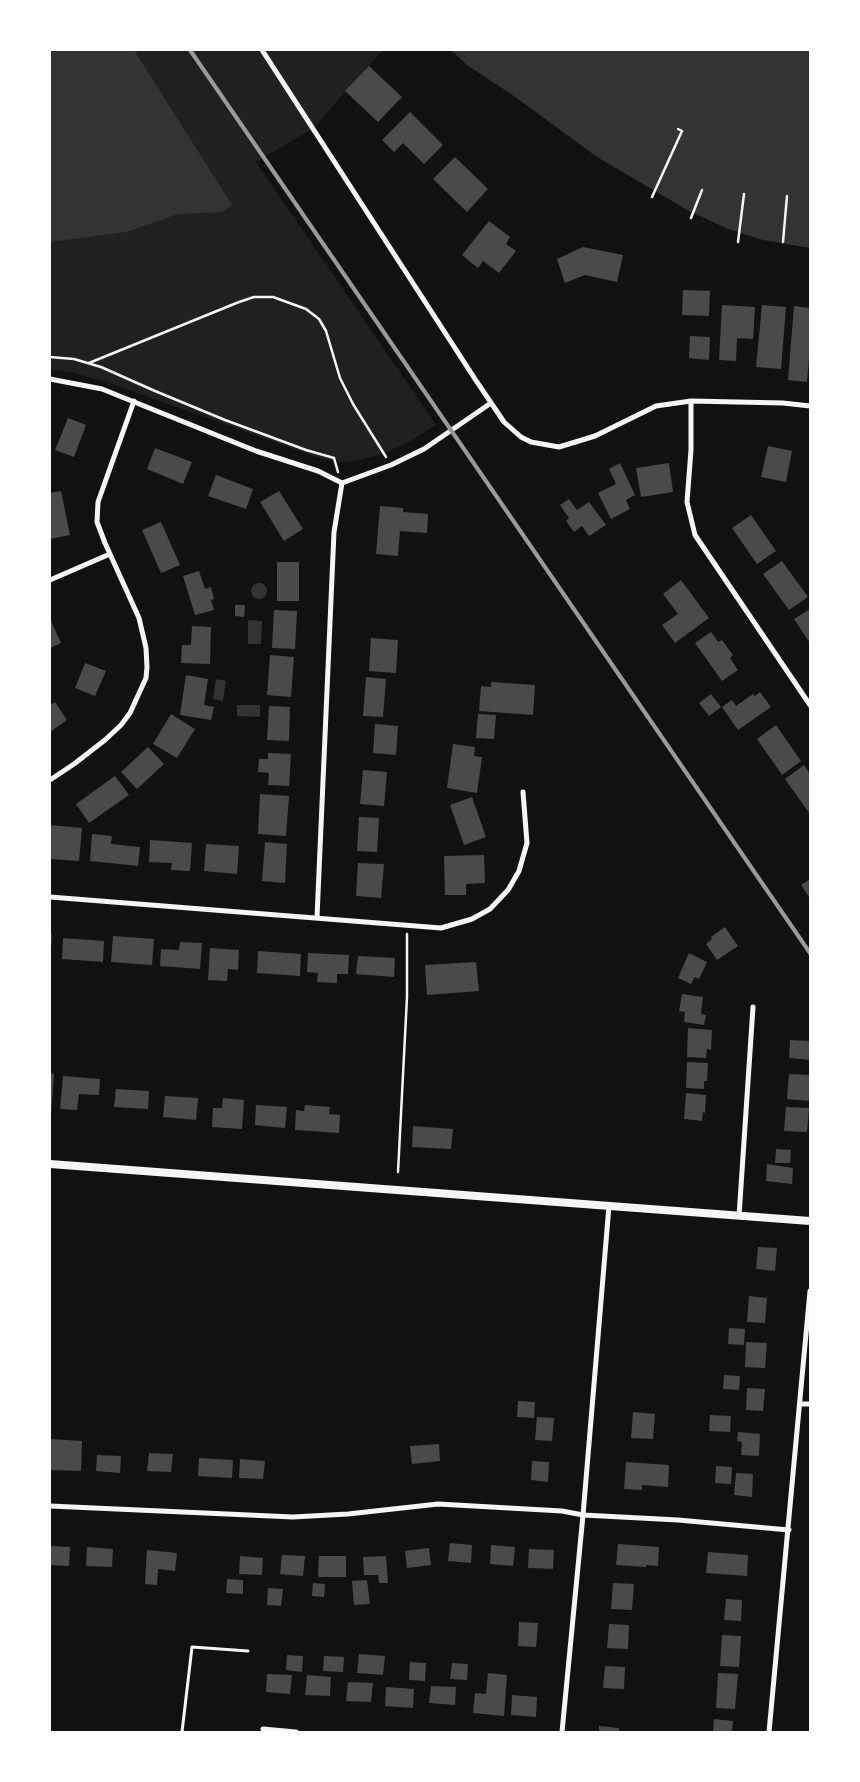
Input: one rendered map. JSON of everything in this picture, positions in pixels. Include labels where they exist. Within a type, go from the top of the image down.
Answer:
[{"type":"street","points":[[262,50],[491,403],[504,422],[521,437],[531,442],[559,447],[595,436],[656,406],[691,401],[783,403],[810,406]]},
{"type":"street","points":[[50,378],[102,389],[256,451],[318,471],[342,483],[391,465],[424,449],[491,403]]},
{"type":"street","points":[[50,780],[82,758],[121,725],[130,713],[146,678],[146,648],[139,618],[97,522],[96,510],[134,401]]},
{"type":"street","points":[[691,401],[691,450],[687,502],[694,535],[810,705]]},
{"type":"street","points":[[317,917],[334,532],[342,483]]},
{"type":"street","points":[[50,580],[110,554]]},
{"type":"street","points":[[50,897],[441,928],[472,919],[490,909],[508,890],[519,871],[527,843],[523,792]]},
{"type":"street","points":[[739,1216],[753,1007]]},
{"type":"street","points":[[50,1164],[810,1221]]},
{"type":"street","points":[[562,1732],[583,1515],[609,1206]]},
{"type":"street","points":[[769,1732],[810,1291]]},
{"type":"street","points":[[800,1404],[810,1404]]},
{"type":"street","points":[[50,1506],[293,1517],[348,1514],[438,1504],[678,1520],[788,1530]]},
{"type":"street","points":[[263,1729],[296,1732]]},
{"type":"lane","points":[[182,1732],[192,1646],[248,1651]]},
{"type":"path","points":[[652,197],[682,132],[678,129]]},
{"type":"path","points":[[691,218],[702,190]]},
{"type":"path","points":[[738,242],[744,194]]},
{"type":"path","points":[[783,242],[787,196]]},
{"type":"path","points":[[88,363],[254,297],[273,297],[291,302],[306,309],[319,319],[326,331],[340,378],[353,404],[391,465]]},
{"type":"path","points":[[50,357],[74,359],[88,363],[225,420],[306,450],[334,458],[342,483]]},
{"type":"path","points":[[398,1172],[407,997],[407,925]]},
{"type":"shaded area","points":[[50,50],[383,50],[312,129],[256,162],[436,425],[410,441],[383,454],[355,461],[339,462],[322,459],[104,381],[50,369]]},
{"type":"shaded area","points":[[50,50],[134,50],[232,205],[222,212],[178,214],[126,232],[50,242]]},
{"type":"shaded area","points":[[451,50],[810,50],[810,248],[763,240],[728,229],[689,211],[597,157],[514,96],[467,65]]},
{"type":"shaded area","points":[[259,583],[265,585],[267,591],[265,597],[259,599],[253,597],[251,591],[253,585]]},
{"type":"shaded area","points":[[248,620],[262,621],[261,644],[248,644]]},
{"type":"shaded area","points":[[216,679],[226,681],[223,701],[213,699]]},
{"type":"shaded area","points":[[237,705],[260,705],[260,717],[237,716]]},
{"type":"building","points":[[369,66],[402,97],[378,122],[345,91]]},
{"type":"building","points":[[410,112],[443,145],[424,164],[403,143],[394,152],[382,140]]},
{"type":"building","points":[[455,157],[488,189],[467,212],[433,179]]},
{"type":"building","points":[[489,221],[510,237],[506,244],[516,251],[499,273],[483,261],[478,268],[462,255]]},
{"type":"building","points":[[583,247],[623,255],[617,282],[585,275],[565,283],[557,259]]},
{"type":"building","points":[[683,290],[710,291],[709,316],[682,315]]},
{"type":"building","points":[[722,305],[755,307],[753,339],[737,338],[736,361],[719,360]]},
{"type":"building","points":[[762,305],[786,307],[781,369],[756,367]]},
{"type":"building","points":[[794,306],[810,308],[810,347],[807,382],[788,380]]},
{"type":"building","points":[[690,336],[710,337],[709,360],[689,358]]},
{"type":"building","points":[[68,418],[86,425],[74,457],[55,450]]},
{"type":"building","points":[[768,446],[792,451],[786,482],[761,477]]},
{"type":"building","points":[[155,448],[192,462],[183,484],[147,469]]},
{"type":"building","points":[[620,463],[635,495],[626,500],[630,509],[611,519],[598,493],[616,484],[609,469]]},
{"type":"building","points":[[669,463],[673,492],[641,497],[636,468]]},
{"type":"building","points":[[216,475],[253,489],[246,509],[208,496]]},
{"type":"building","points":[[61,491],[70,535],[50,539],[50,493]]},
{"type":"building","points":[[279,491],[303,529],[284,541],[260,502]]},
{"type":"building","points":[[569,499],[577,510],[589,502],[606,525],[589,536],[582,526],[574,532],[566,521],[569,518],[560,505]]},
{"type":"building","points":[[380,506],[403,508],[403,512],[428,514],[427,533],[400,531],[398,556],[376,554]]},
{"type":"building","points":[[751,515],[776,551],[757,564],[732,528]]},
{"type":"building","points":[[161,522],[180,565],[161,573],[142,530]]},
{"type":"building","points":[[782,561],[808,597],[789,610],[763,574]]},
{"type":"building","points":[[277,562],[299,562],[299,601],[277,601]]},
{"type":"building","points":[[199,571],[205,589],[211,587],[214,599],[211,600],[214,610],[195,615],[183,576]]},
{"type":"building","points":[[681,580],[709,618],[675,643],[662,625],[678,614],[663,594]]},
{"type":"building","points":[[235,605],[245,605],[244,617],[235,616]]},
{"type":"building","points":[[810,609],[810,643],[794,619]]},
{"type":"building","points":[[274,610],[297,611],[295,649],[272,648]]},
{"type":"building","points":[[50,621],[61,643],[50,648]]},
{"type":"building","points":[[192,626],[211,627],[210,664],[181,663],[182,645],[191,645]]},
{"type":"building","points":[[711,632],[718,642],[722,640],[733,655],[730,658],[738,670],[722,681],[695,643]]},
{"type":"building","points":[[371,638],[398,640],[396,673],[369,671]]},
{"type":"building","points":[[270,655],[294,657],[291,697],[267,695]]},
{"type":"building","points":[[85,663],[106,671],[95,696],[75,688]]},
{"type":"building","points":[[186,675],[208,679],[204,705],[214,707],[211,720],[180,715]]},
{"type":"building","points":[[366,677],[386,679],[383,717],[363,716]]},
{"type":"building","points":[[491,682],[535,685],[533,715],[479,711],[481,686],[491,687]]},
{"type":"building","points":[[760,692],[771,707],[738,730],[722,707],[732,700],[736,706],[753,694],[755,696]]},
{"type":"building","points":[[711,694],[721,707],[709,716],[699,703]]},
{"type":"building","points":[[55,702],[67,720],[50,732],[50,705]]},
{"type":"building","points":[[269,706],[290,707],[289,741],[267,740]]},
{"type":"building","points":[[171,714],[195,729],[177,758],[153,744]]},
{"type":"building","points":[[478,714],[496,715],[494,739],[476,738]]},
{"type":"building","points":[[375,724],[398,726],[396,755],[373,753]]},
{"type":"building","points":[[776,725],[801,761],[782,775],[757,739]]},
{"type":"building","points":[[453,744],[475,747],[474,756],[482,757],[477,793],[447,788]]},
{"type":"building","points":[[148,747],[164,764],[137,789],[121,772]]},
{"type":"building","points":[[268,753],[291,754],[289,786],[268,785],[269,773],[258,772],[259,759],[268,759]]},
{"type":"building","points":[[804,765],[810,774],[810,814],[785,779]]},
{"type":"building","points":[[363,770],[387,772],[384,806],[360,804]]},
{"type":"building","points":[[115,776],[129,795],[89,823],[76,804]]},
{"type":"building","points":[[260,794],[289,796],[286,836],[258,834]]},
{"type":"building","points":[[472,797],[486,837],[464,845],[450,805]]},
{"type":"building","points":[[359,817],[379,818],[377,852],[357,851]]},
{"type":"building","points":[[50,825],[82,828],[79,861],[50,859]]},
{"type":"building","points":[[92,834],[112,836],[111,844],[140,847],[138,866],[90,861]]},
{"type":"building","points":[[150,840],[192,843],[190,871],[171,870],[172,863],[149,862]]},
{"type":"building","points":[[265,842],[287,844],[285,883],[262,881]]},
{"type":"building","points":[[206,844],[239,846],[237,874],[204,871]]},
{"type":"building","points":[[484,855],[485,883],[466,884],[466,895],[445,895],[444,856]]},
{"type":"building","points":[[358,863],[384,864],[381,898],[356,896]]},
{"type":"building","points":[[810,879],[810,896],[809,897],[801,885]]},
{"type":"building","points":[[725,927],[738,946],[717,960],[706,944],[712,939],[711,937]]},
{"type":"building","points":[[50,934],[52,934],[51,949],[50,948]]},
{"type":"building","points":[[113,936],[154,939],[152,965],[111,962]]},
{"type":"building","points":[[63,938],[104,941],[103,962],[62,959]]},
{"type":"building","points":[[180,942],[202,943],[200,969],[160,966],[161,949],[179,950]]},
{"type":"building","points":[[210,948],[239,950],[238,970],[228,969],[227,981],[208,980]]},
{"type":"building","points":[[258,951],[301,954],[300,976],[257,973]]},
{"type":"building","points":[[308,953],[349,955],[348,974],[337,974],[337,983],[317,982],[318,973],[307,972]]},
{"type":"building","points":[[689,953],[707,962],[699,979],[695,977],[691,984],[678,978]]},
{"type":"building","points":[[358,956],[395,958],[394,977],[356,974]]},
{"type":"building","points":[[476,962],[479,991],[427,995],[425,965]]},
{"type":"building","points":[[682,994],[703,997],[701,1014],[706,1015],[704,1025],[684,1022],[685,1012],[679,1011]]},
{"type":"building","points":[[688,1028],[712,1030],[711,1050],[707,1049],[706,1058],[687,1057]]},
{"type":"building","points":[[790,1040],[810,1041],[810,1060],[789,1058]]},
{"type":"building","points":[[687,1062],[708,1063],[707,1081],[704,1081],[704,1089],[686,1088]]},
{"type":"building","points":[[50,1073],[54,1074],[51,1115],[50,1115]]},
{"type":"building","points":[[789,1074],[810,1075],[810,1101],[787,1099]]},
{"type":"building","points":[[63,1076],[100,1079],[99,1095],[79,1094],[77,1110],[60,1109]]},
{"type":"building","points":[[116,1089],[149,1091],[148,1109],[114,1107]]},
{"type":"building","points":[[686,1093],[706,1095],[705,1113],[703,1112],[702,1121],[684,1119]]},
{"type":"building","points":[[165,1096],[198,1098],[196,1120],[163,1117]]},
{"type":"building","points":[[223,1098],[244,1100],[242,1129],[212,1127],[213,1108],[222,1108]]},
{"type":"building","points":[[256,1105],[287,1107],[285,1128],[255,1125]]},
{"type":"building","points":[[305,1105],[330,1107],[329,1114],[340,1115],[339,1133],[295,1130],[296,1110],[304,1111]]},
{"type":"building","points":[[786,1107],[809,1108],[807,1132],[784,1131]]},
{"type":"building","points":[[413,1126],[453,1129],[451,1149],[412,1147]]},
{"type":"building","points":[[776,1149],[791,1150],[790,1163],[775,1163]]},
{"type":"building","points":[[767,1164],[793,1168],[792,1184],[766,1181]]},
{"type":"building","points":[[758,1247],[777,1248],[775,1271],[756,1269]]},
{"type":"building","points":[[749,1296],[767,1298],[765,1323],[747,1322]]},
{"type":"building","points":[[729,1328],[745,1329],[744,1345],[728,1344]]},
{"type":"building","points":[[746,1342],[767,1343],[765,1368],[745,1367]]},
{"type":"building","points":[[724,1375],[740,1376],[739,1390],[723,1389]]},
{"type":"building","points":[[747,1388],[765,1389],[763,1411],[746,1410]]},
{"type":"building","points":[[518,1401],[535,1402],[534,1418],[517,1417]]},
{"type":"building","points":[[633,1412],[655,1414],[653,1439],[631,1438]]},
{"type":"building","points":[[710,1415],[731,1416],[730,1432],[709,1431]]},
{"type":"building","points":[[537,1417],[554,1418],[552,1441],[535,1440]]},
{"type":"building","points":[[738,1432],[760,1434],[759,1456],[741,1455],[742,1442],[737,1441]]},
{"type":"building","points":[[50,1439],[82,1441],[81,1471],[50,1470]]},
{"type":"building","points":[[439,1444],[440,1461],[412,1464],[410,1446]]},
{"type":"building","points":[[149,1453],[173,1454],[171,1472],[147,1471]]},
{"type":"building","points":[[97,1455],[121,1456],[120,1473],[96,1471]]},
{"type":"building","points":[[199,1458],[233,1460],[232,1478],[198,1476]]},
{"type":"building","points":[[240,1459],[265,1461],[263,1479],[239,1478]]},
{"type":"building","points":[[532,1461],[549,1462],[548,1482],[531,1480]]},
{"type":"building","points":[[626,1462],[669,1465],[668,1487],[642,1485],[642,1490],[624,1489]]},
{"type":"building","points":[[716,1466],[732,1467],[731,1484],[715,1483]]},
{"type":"building","points":[[736,1473],[753,1474],[752,1497],[734,1495]]},
{"type":"building","points":[[450,1543],[472,1545],[471,1563],[448,1561]]},
{"type":"building","points":[[618,1544],[659,1547],[658,1566],[616,1565]]},
{"type":"building","points":[[491,1545],[515,1547],[513,1566],[490,1564]]},
{"type":"building","points":[[50,1546],[70,1547],[69,1566],[50,1565]]},
{"type":"building","points":[[87,1547],[113,1549],[112,1567],[86,1566]]},
{"type":"building","points":[[429,1548],[431,1565],[407,1568],[405,1551]]},
{"type":"building","points":[[529,1549],[554,1550],[553,1569],[528,1568]]},
{"type":"building","points":[[147,1550],[177,1553],[175,1571],[158,1569],[157,1585],[145,1584]]},
{"type":"building","points":[[708,1552],[748,1555],[747,1576],[706,1573]]},
{"type":"building","points":[[282,1555],[305,1556],[303,1576],[280,1574]]},
{"type":"building","points":[[240,1556],[263,1558],[262,1575],[239,1574]]},
{"type":"building","points":[[319,1556],[346,1556],[346,1577],[318,1577]]},
{"type":"building","points":[[386,1556],[388,1583],[379,1583],[378,1575],[364,1575],[363,1557]]},
{"type":"building","points":[[227,1579],[243,1580],[243,1594],[226,1593]]},
{"type":"building","points":[[367,1580],[370,1604],[354,1605],[352,1581]]},
{"type":"building","points":[[313,1583],[325,1584],[324,1597],[312,1596]]},
{"type":"building","points":[[613,1583],[634,1584],[632,1610],[611,1609]]},
{"type":"building","points":[[268,1588],[283,1589],[281,1606],[267,1605]]},
{"type":"building","points":[[726,1599],[742,1600],[741,1621],[724,1620]]},
{"type":"building","points":[[519,1622],[538,1623],[536,1647],[518,1646]]},
{"type":"building","points":[[609,1624],[629,1625],[628,1649],[607,1648]]},
{"type":"building","points":[[722,1635],[741,1636],[739,1667],[720,1666]]},
{"type":"building","points":[[359,1654],[385,1656],[383,1675],[357,1673]]},
{"type":"building","points":[[287,1655],[303,1656],[302,1672],[286,1670]]},
{"type":"building","points":[[324,1656],[344,1657],[343,1672],[323,1671]]},
{"type":"building","points":[[410,1662],[426,1663],[425,1681],[409,1680]]},
{"type":"building","points":[[452,1663],[468,1664],[467,1680],[450,1679]]},
{"type":"building","points":[[605,1666],[625,1667],[624,1689],[603,1688]]},
{"type":"building","points":[[488,1673],[507,1675],[504,1716],[473,1713],[475,1693],[486,1694]]},
{"type":"building","points":[[718,1673],[738,1674],[735,1709],[716,1708]]},
{"type":"building","points":[[267,1674],[292,1675],[290,1694],[266,1692]]},
{"type":"building","points":[[307,1675],[331,1677],[330,1696],[305,1695]]},
{"type":"building","points":[[348,1682],[373,1683],[371,1702],[346,1701]]},
{"type":"building","points":[[431,1686],[456,1687],[455,1705],[429,1703]]},
{"type":"building","points":[[386,1687],[414,1689],[413,1708],[385,1706]]},
{"type":"building","points":[[512,1695],[537,1697],[536,1717],[511,1715]]},
{"type":"building","points":[[714,1719],[733,1721],[732,1732],[713,1732]]},
{"type":"building","points":[[599,1726],[619,1728],[619,1732],[599,1732]]},
{"type":"railway","points":[[190,50],[810,953]]}]
